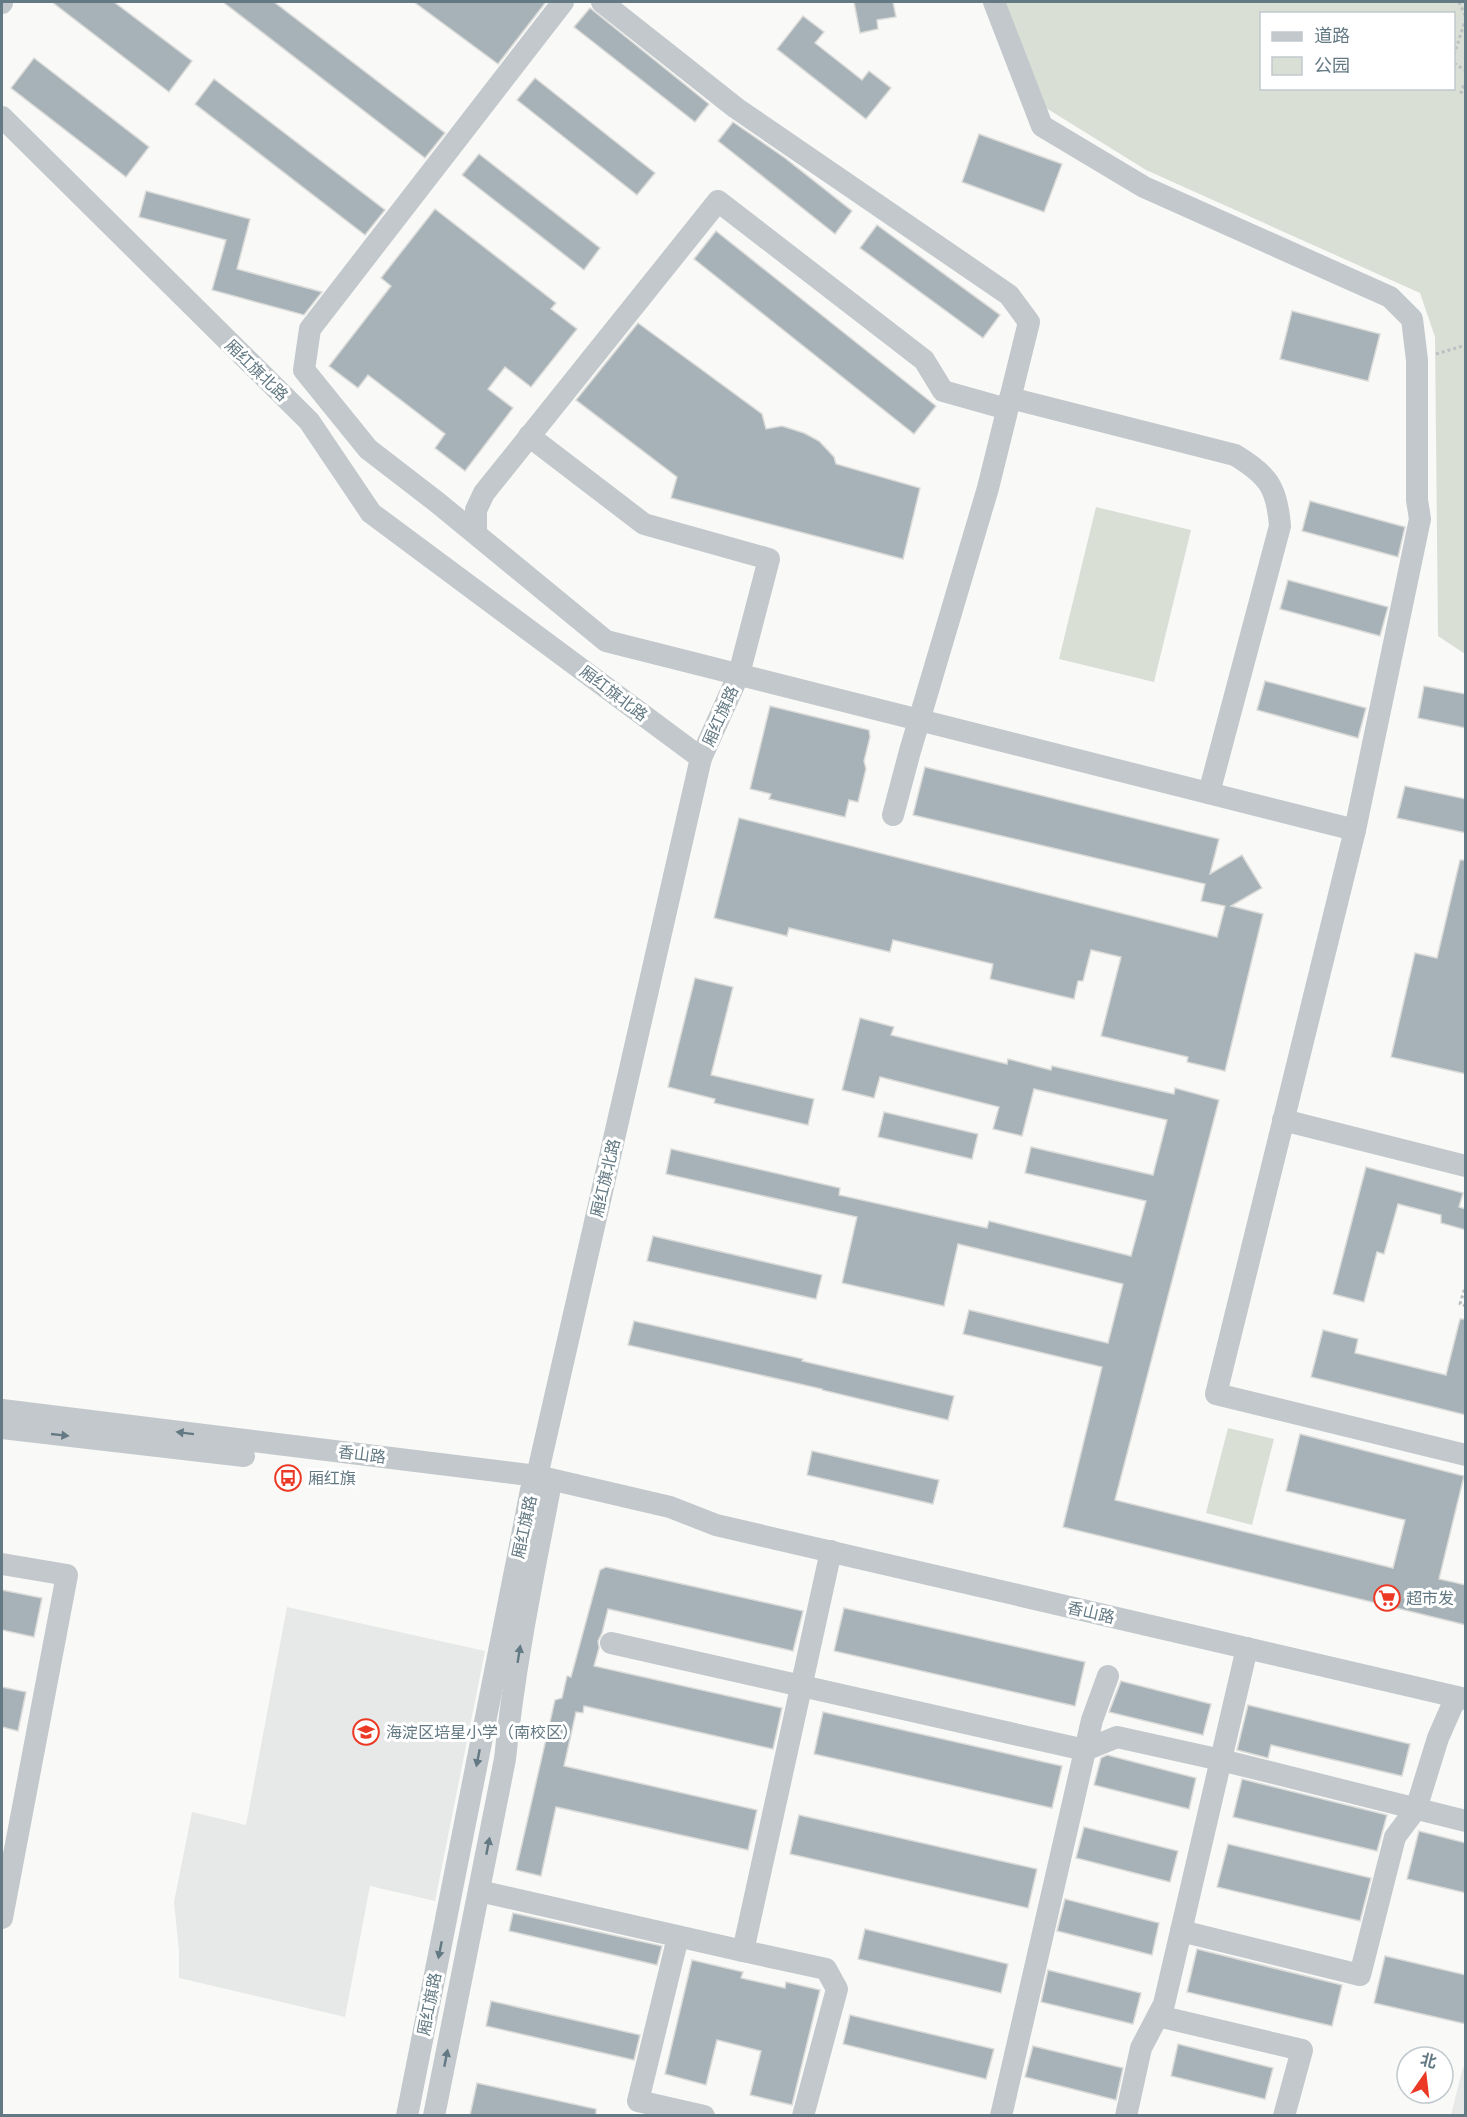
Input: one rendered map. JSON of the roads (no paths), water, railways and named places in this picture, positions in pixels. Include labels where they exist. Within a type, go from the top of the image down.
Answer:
[{"type":"street","points":[[563,2],[310,329],[304,370],[368,449],[476,533],[606,641],[1355,831]]},
{"type":"street","points":[[602,2],[736,108],[1008,295],[1029,322],[988,488],[919,719],[893,815]]},
{"type":"street","points":[[994,2],[1042,126],[1144,187],[1390,297],[1413,320],[1417,360],[1417,500],[1420,519],[1355,831],[1216,1394],[1466,1455]]},
{"type":"street","name":"厢红旗北路","points":[[2,117],[309,421],[371,513],[701,758],[539,1486]]},
{"type":"street","points":[[476,533],[476,510],[484,493],[718,201],[924,360],[943,391],[1235,455],[1257,469],[1266,479],[1277,501],[1280,526],[1209,793]]},
{"type":"street","name":"厢红旗路","points":[[530,436],[644,524],[769,559],[739,674],[701,758]]},
{"type":"street","points":[[1283,1120],[1466,1166]]},
{"type":"street","name":"香山路","points":[[2,1410],[539,1486],[670,1507],[717,1525],[1461,1698]]},
{"type":"street","name":"香山路","points":[[2,1428],[479,1482],[539,1486]]},
{"type":"street","name":"厢红旗路","points":[[434,2115],[505,1759],[510,1708],[526,1608],[539,1486]]},
{"type":"street","name":"厢红旗路","points":[[407,2115],[539,1486]]},
{"type":"street","points":[[743,1951],[831,1551]]},
{"type":"street","points":[[2,1564],[67,1575],[2,1918]]},
{"type":"street","points":[[611,1643],[1085,1750],[1117,1737],[1221,1760],[1466,1821]]},
{"type":"street","points":[[1126,2115],[1141,2048],[1164,2004],[1247,1648]]},
{"type":"street","points":[[1001,2115],[1092,1720],[1108,1676]]},
{"type":"street","points":[[1181,1931],[1360,1975],[1395,1837],[1416,1809],[1438,1738],[1461,1698]]},
{"type":"street","points":[[479,1891],[826,1969],[837,1989],[803,2115]]},
{"type":"street","points":[[678,1937],[638,2101],[704,2115]]},
{"type":"street","points":[[1158,2016],[1302,2050],[1284,2115]]},
{"type":"place","name":"厢红旗","points":[[288,1478]]},
{"type":"place","name":"超市发","points":[[1387,1598]]},
{"type":"place","name":"海淀区培星小学（南校区）","points":[[366,1732]]}]
